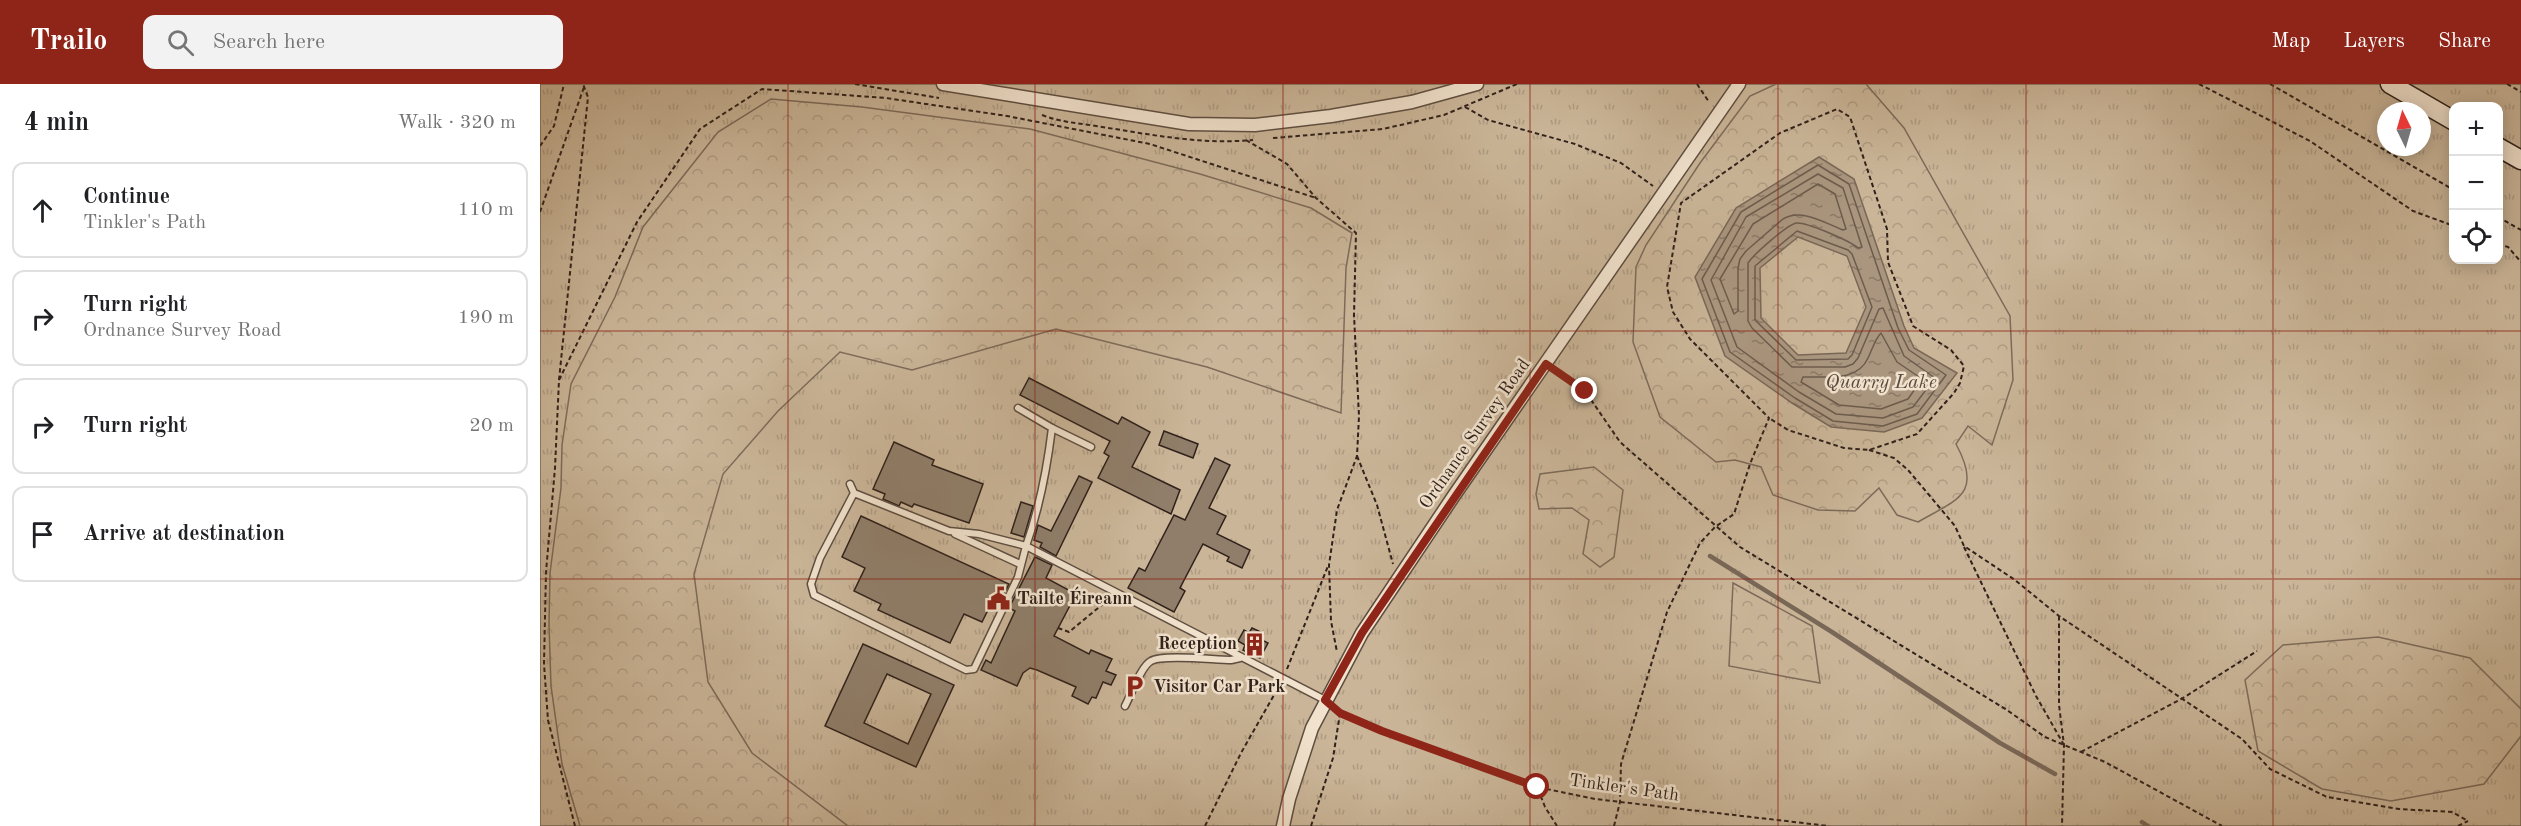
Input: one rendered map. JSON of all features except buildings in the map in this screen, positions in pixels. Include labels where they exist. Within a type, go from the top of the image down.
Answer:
[{"type":"street","points":[[943,84],[1189,124],[1255,125],[1330,116],[1412,102],[1477,84]]},
{"type":"street","name":"Ordnance Survey Road","points":[[1283,826],[1289,799],[1312,728],[1362,633],[1739,84]]},
{"type":"street","points":[[2390,84],[2449,118]]},
{"type":"street","points":[[2503,149],[2521,160]]},
{"type":"lane","points":[[1018,408],[1091,447]]},
{"type":"lane","points":[[854,493],[820,558],[810,584],[814,595],[966,670],[974,669],[1018,577],[1020,564],[1038,513],[1047,470],[1052,428]]},
{"type":"lane","points":[[850,484],[854,493],[950,531],[1020,564]]},
{"type":"lane","points":[[950,531],[979,534],[1026,546],[1325,700]]},
{"type":"lane","points":[[1125,706],[1145,666],[1151,660],[1240,658]]},
{"type":"path","points":[[540,146],[554,126],[564,84]]},
{"type":"path","points":[[1697,84],[1716,116]]},
{"type":"path","points":[[2199,84],[2310,141],[2413,211],[2449,224]]},
{"type":"path","points":[[2270,84],[2449,187]]},
{"type":"path","points":[[2507,84],[2521,92]]},
{"type":"path","points":[[540,212],[584,85]]},
{"type":"path","points":[[575,826],[548,720],[544,664],[546,572],[555,468],[559,380],[588,97],[584,85]]},
{"type":"path","points":[[559,380],[637,222],[700,129],[762,89],[886,98],[1007,116],[1139,142],[1316,198]]},
{"type":"path","points":[[1465,107],[1488,120],[1575,144],[1621,163],[1664,193]]},
{"type":"path","points":[[1869,450],[1917,434],[1954,393],[1960,383],[1964,366],[1951,350],[1913,326],[1888,262],[1887,229],[1850,117],[1837,109],[1780,133],[1681,203],[1667,287],[1673,312],[1690,339],[1769,418],[1788,430],[1844,448],[1869,450],[1894,458],[1908,470],[1955,526],[2036,696],[2064,745]]},
{"type":"path","points":[[1246,140],[1287,164],[1316,198],[1356,233],[1354,315],[1359,416],[1357,456],[1337,510],[1329,565],[1331,621],[1341,675]]},
{"type":"path","points":[[2503,219],[2521,230]]},
{"type":"path","points":[[2503,245],[2508,247],[2521,262]]},
{"type":"path","points":[[1546,364],[1585,391],[1620,442],[1671,484],[1715,527],[1740,547],[2007,710],[2045,737],[2104,762],[2222,826]]},
{"type":"path","points":[[1614,826],[1620,802],[1620,764],[1667,612],[1700,543],[1715,527],[1734,514],[1750,464],[1769,418]]},
{"type":"path","points":[[1357,456],[1377,505],[1397,580]]},
{"type":"path","points":[[1964,546],[2015,580],[2059,616],[2242,739],[2270,770],[2327,797],[2399,809],[2452,812],[2468,821],[2458,826]]},
{"type":"path","points":[[1205,826],[1241,753],[1283,679],[1329,565]]},
{"type":"path","points":[[1058,628],[1069,632],[1116,594]]},
{"type":"path","points":[[2059,616],[2059,705],[2064,745],[2062,826]]},
{"type":"path","points":[[2081,752],[2183,698],[2257,651]]},
{"type":"path","name":"Tinkler's Path","points":[[1325,700],[1340,713],[1382,731],[1537,787],[1620,802],[1829,826]]},
{"type":"path","points":[[1311,826],[1333,758],[1340,713]]},
{"type":"path","points":[[1537,787],[1545,807],[1557,826]]},
{"type":"green space","points":[[540,84],[2521,84],[2521,826],[540,826]]},
{"type":"green space","points":[[1776,84],[1866,84],[1904,128],[2010,316],[2013,380],[1992,445],[1968,426],[1956,444],[1967,474],[1966,485],[1962,493],[1945,507],[1918,522],[1897,515],[1879,488],[1855,511],[1818,510],[1773,495],[1761,467],[1735,460],[1716,462],[1660,417],[1633,342],[1636,267],[1646,245],[1700,163],[1750,96]]},
{"type":"green space","points":[[771,99],[862,107],[1030,129],[1200,174],[1311,208],[1352,233],[1346,268],[1341,413],[1207,367],[1056,329],[912,370],[840,352],[778,411],[723,474],[694,574],[708,682],[752,753],[848,826],[580,826],[562,764],[551,686],[549,625],[550,573],[561,488],[562,445],[571,384],[615,297],[643,227],[718,132]]},
{"type":"green space","points":[[1594,467],[1623,490],[1614,557],[1600,567],[1583,554],[1589,520],[1572,508],[1539,509],[1536,494],[1540,474]]},
{"type":"green space","points":[[1733,583],[1812,626],[1820,683],[1729,666]]},
{"type":"green space","points":[[2378,637],[2470,658],[2521,709],[2521,736],[2484,784],[2391,801],[2322,789],[2258,751],[2245,680],[2283,645]]},
{"type":"water","name":"Quarry Lake","points":[[1819,157],[1854,179],[1904,326],[1914,348],[1957,373],[1922,418],[1884,432],[1831,427],[1725,356],[1695,277],[1736,208]],"holes":[[[1798,237],[1847,256],[1866,307],[1846,353],[1798,355],[1761,318],[1760,268]]]},
{"type":"waterway","points":[[1710,556],[1832,632],[2000,743],[2055,774]]},
{"type":"waterway","points":[[2142,822],[2148,826]]},
{"type":"place","name":"Tailte Éireann","points":[[999,599]]},
{"type":"place","name":"Reception","points":[[1255,644]]},
{"type":"place","name":"Visitor Car Park","points":[[1135,687]]},
{"type":"route","points":[[1537,787],[1382,731],[1340,713],[1325,700],[1341,675],[1362,633],[1546,364],[1585,391]]}]
